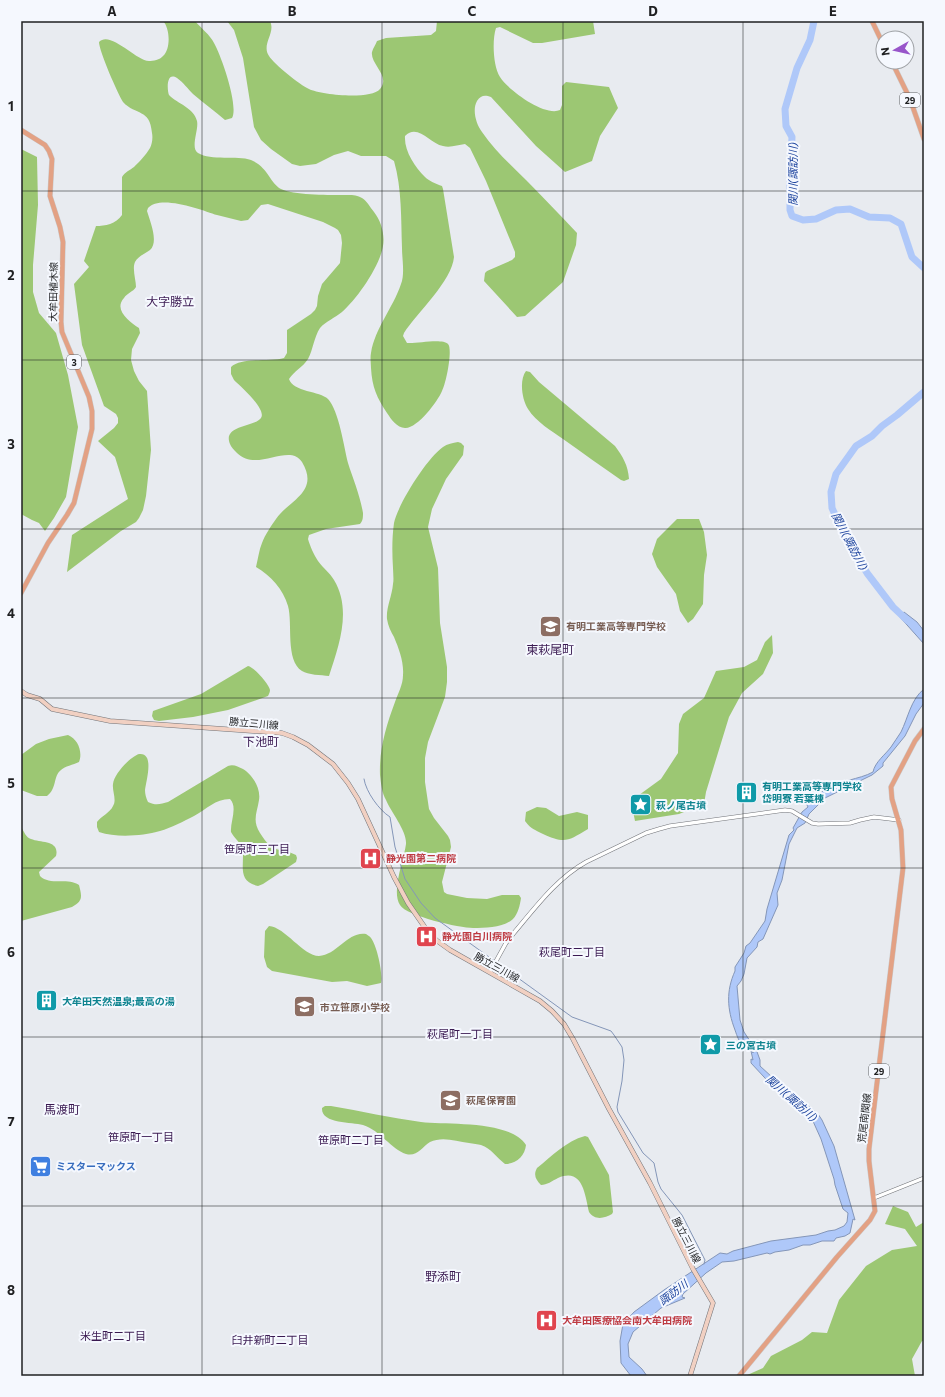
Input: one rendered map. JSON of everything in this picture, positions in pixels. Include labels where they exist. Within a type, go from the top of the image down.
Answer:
[{"type":"main road","name":"29","points":[[896,70],[910,99],[924,139]]},
{"type":"main road","name":"大牟田植木線","points":[[21,130],[45,145],[52,159],[50,196],[60,227],[62,242],[62,332],[90,397],[92,421],[74,503],[48,544],[21,593]]},
{"type":"main road","name":"勝立三川線","points":[[21,691],[27,695],[40,699],[52,709],[110,721],[282,733],[308,745],[333,764],[348,782],[358,799],[394,877],[408,903],[426,929],[436,940],[450,950],[540,1001],[564,1024],[573,1039],[609,1109],[650,1183],[693,1269],[713,1303],[690,1376]]},
{"type":"main road","name":"荒尾南関線","points":[[739,1376],[870,1220],[874,1211],[869,1149],[903,868],[903,840],[899,820],[892,800],[891,787],[915,742],[924,729]]},
{"type":"street","points":[[490,972],[506,943],[524,920],[564,878],[577,867],[586,862],[646,833],[670,826],[784,810],[792,811],[812,823],[818,824],[844,824],[874,818],[899,820]]},
{"type":"street","points":[[874,1198],[924,1178]]},
{"type":"green space","points":[[163,21],[195,21],[208,34],[214,43],[221,58],[228,80],[234,112],[232,118],[225,120],[193,94],[177,78],[171,77],[169,79],[169,95],[189,109],[197,121],[195,147],[198,153],[210,157],[251,160],[257,163],[265,171],[277,186],[286,191],[310,194],[352,195],[360,197],[379,219],[382,228],[383,246],[381,254],[367,282],[348,306],[320,328],[316,335],[308,359],[289,379],[291,383],[301,389],[324,396],[332,405],[338,420],[348,463],[363,513],[360,524],[326,529],[309,535],[308,539],[318,561],[334,580],[342,603],[343,615],[340,640],[329,676],[308,673],[302,671],[297,666],[293,659],[291,650],[289,614],[286,600],[280,589],[267,574],[256,567],[260,549],[265,537],[282,512],[301,495],[307,481],[307,472],[302,462],[296,457],[289,455],[254,460],[245,458],[237,453],[233,448],[230,444],[229,438],[231,433],[240,427],[258,421],[262,414],[257,404],[234,380],[231,374],[231,367],[242,362],[284,358],[287,353],[287,330],[315,310],[322,284],[340,263],[342,243],[341,235],[338,230],[323,222],[268,204],[261,205],[248,220],[241,221],[181,204],[162,202],[154,204],[148,208],[147,211],[154,237],[153,246],[136,260],[134,271],[136,287],[125,296],[120,307],[127,319],[139,328],[140,333],[132,349],[131,360],[139,381],[147,391],[151,450],[143,510],[136,522],[121,531],[67,572],[72,535],[128,499],[115,457],[98,441],[114,428],[118,423],[118,418],[116,414],[104,406],[82,345],[74,284],[89,267],[84,261],[96,226],[110,224],[117,221],[122,215],[122,177],[144,156],[152,143],[151,125],[142,113],[123,102],[105,63],[99,42],[104,39],[116,42],[143,59],[149,61],[156,60],[166,53],[168,44],[169,38],[167,28]]},
{"type":"green space","points":[[227,21],[270,21],[271,30],[267,43],[267,52],[272,60],[281,69],[309,89],[334,95],[357,95],[375,92],[380,89],[383,84],[382,75],[372,57],[372,51],[377,41],[386,38],[431,35],[436,31],[437,21],[593,21],[595,34],[542,43],[533,43],[500,27],[496,28],[494,46],[496,66],[500,77],[511,89],[527,101],[545,110],[560,110],[562,105],[562,86],[566,82],[609,87],[618,108],[600,136],[592,161],[565,172],[536,146],[491,97],[485,96],[479,99],[475,109],[476,121],[487,139],[577,233],[576,245],[563,282],[525,316],[517,317],[484,281],[485,273],[487,271],[512,260],[515,257],[515,252],[486,181],[470,148],[465,144],[446,147],[433,142],[424,135],[415,132],[405,136],[408,153],[418,168],[428,180],[442,186],[454,257],[452,266],[441,286],[403,336],[407,343],[435,341],[445,342],[448,344],[450,352],[442,391],[426,414],[410,427],[402,428],[394,423],[387,413],[376,392],[371,368],[371,355],[376,335],[398,293],[403,276],[400,193],[394,161],[386,156],[361,156],[348,151],[334,155],[316,164],[300,166],[292,164],[271,149],[261,140],[254,127],[243,58],[234,30]]},
{"type":"green space","points":[[21,149],[37,157],[38,205],[33,265],[33,292],[39,313],[56,333],[68,375],[78,427],[66,497],[45,531],[39,523],[21,514]]},
{"type":"green space","points":[[526,371],[530,372],[539,382],[615,446],[625,461],[629,479],[624,481],[621,480],[549,429],[531,414],[526,405],[522,390],[523,379]]},
{"type":"green space","points":[[458,442],[464,446],[463,455],[446,479],[432,509],[428,527],[438,568],[440,623],[447,667],[447,682],[445,697],[428,742],[425,758],[425,782],[429,809],[450,840],[451,847],[442,882],[444,892],[467,898],[487,899],[502,895],[519,895],[521,898],[517,912],[513,919],[499,926],[483,928],[466,927],[434,921],[412,913],[400,905],[397,884],[405,851],[406,839],[388,805],[382,788],[380,775],[384,738],[403,679],[403,665],[401,656],[387,619],[387,611],[392,593],[393,582],[392,545],[394,523],[407,494],[429,461],[443,447],[448,444]]},
{"type":"green space","points":[[677,519],[699,519],[704,532],[707,555],[704,575],[703,604],[693,619],[688,623],[680,611],[676,594],[657,567],[652,554],[657,539]]},
{"type":"green space","points":[[772,635],[773,653],[763,674],[742,693],[729,717],[706,792],[704,804],[679,814],[635,821],[632,806],[639,795],[661,779],[678,753],[679,724],[683,714],[704,698],[716,671],[744,667],[757,660],[765,642]]},
{"type":"green space","points":[[248,666],[257,672],[269,687],[270,692],[268,696],[228,710],[193,717],[159,721],[154,720],[152,716],[153,711],[201,694]]},
{"type":"green space","points":[[68,735],[72,737],[79,746],[79,762],[61,770],[52,790],[47,796],[37,796],[21,790],[21,755],[36,744],[49,739]]},
{"type":"green space","points":[[139,754],[144,755],[147,758],[148,774],[145,793],[148,802],[154,804],[168,802],[230,765],[243,769],[256,783],[259,791],[256,824],[260,833],[269,844],[276,849],[296,855],[296,862],[258,886],[251,884],[246,880],[243,870],[242,847],[231,832],[234,810],[230,799],[225,799],[215,803],[194,816],[160,831],[130,836],[99,832],[97,822],[110,811],[114,804],[113,784],[116,776],[127,762]]},
{"type":"green space","points":[[537,807],[546,808],[559,816],[577,812],[588,815],[588,829],[566,840],[556,839],[543,834],[531,828],[525,821],[526,812]]},
{"type":"green space","points":[[21,827],[26,836],[29,838],[49,843],[55,847],[56,856],[39,872],[40,876],[44,879],[69,882],[79,885],[81,898],[76,905],[21,921]]},
{"type":"green space","points":[[269,926],[281,931],[300,947],[313,955],[319,956],[331,952],[354,936],[366,934],[371,938],[377,953],[381,973],[381,983],[367,986],[347,981],[332,982],[272,971],[267,967],[264,957],[265,931]]},
{"type":"green space","points":[[325,1106],[421,1122],[478,1125],[507,1131],[518,1137],[526,1145],[522,1156],[513,1163],[509,1164],[505,1164],[485,1146],[439,1139],[430,1142],[416,1153],[410,1155],[401,1152],[381,1135],[363,1125],[332,1120],[326,1117],[322,1108]]},
{"type":"green space","points":[[585,1136],[588,1137],[609,1175],[613,1212],[606,1217],[597,1218],[591,1215],[581,1184],[578,1179],[573,1176],[558,1178],[543,1185],[541,1185],[536,1177],[535,1173],[537,1168],[553,1154],[565,1145]]},
{"type":"green space","points":[[893,1206],[908,1212],[916,1227],[924,1222],[924,1341],[922,1341],[912,1359],[915,1376],[745,1376],[763,1368],[771,1356],[802,1340],[812,1332],[827,1333],[839,1300],[866,1266],[892,1250],[917,1246],[905,1229],[885,1224]]},
{"type":"water","points":[[904,612],[917,622],[924,631],[924,644],[899,616]]},
{"type":"water","name":"諏訪川","points":[[924,689],[924,703],[916,714],[905,736],[883,763],[883,766],[872,775],[825,798],[809,814],[805,823],[797,828],[789,844],[782,880],[777,893],[778,905],[763,939],[758,942],[757,947],[747,958],[744,974],[737,986],[740,1020],[744,1032],[752,1044],[748,1045],[753,1053],[754,1049],[756,1049],[760,1060],[760,1066],[780,1082],[789,1092],[818,1114],[834,1146],[855,1220],[853,1219],[850,1233],[836,1238],[834,1241],[822,1241],[770,1254],[767,1253],[734,1261],[722,1262],[706,1273],[683,1294],[682,1297],[685,1298],[661,1308],[633,1332],[628,1344],[629,1357],[647,1376],[631,1376],[621,1363],[620,1341],[623,1324],[634,1312],[664,1290],[720,1253],[727,1254],[771,1241],[816,1235],[835,1230],[844,1226],[847,1222],[848,1213],[843,1209],[821,1139],[812,1119],[799,1107],[777,1091],[751,1063],[751,1059],[753,1060],[751,1051],[744,1047],[737,1037],[730,1015],[730,986],[735,967],[744,953],[746,946],[750,943],[765,921],[767,909],[789,835],[794,830],[793,828],[802,812],[808,807],[806,803],[809,804],[824,790],[829,792],[844,782],[868,775],[873,772],[878,762],[901,732],[913,703]]},
{"type":"waterway","name":"関川(諏訪川)","points":[[814,21],[810,40],[797,68],[785,109],[786,126],[792,137],[790,177],[790,210],[792,216],[803,220],[816,219],[836,210],[850,209],[869,217],[890,218],[901,224],[912,257],[924,268]]},
{"type":"waterway","name":"関川(諏訪川)","points":[[908,621],[893,607],[867,573],[843,532],[832,508],[831,492],[836,474],[856,446],[872,436],[924,392]]},
{"type":"waterway","points":[[364,779],[367,789],[374,800],[390,817],[395,847],[405,879],[421,903],[435,918],[572,1017],[611,1031],[614,1035],[622,1047],[624,1060],[617,1107],[618,1112],[643,1153],[654,1163],[661,1189],[682,1215],[705,1260],[704,1264]]},
{"type":"place","name":"有明工業高等専門学校","points":[[551,626]]},
{"type":"place","name":"有明工業高等専門学校 岱明寮 若葉棟","points":[[746,792]]},
{"type":"place","name":"萩ノ尾古墳","points":[[641,805]]},
{"type":"place","name":"静光園第二病院","points":[[371,858]]},
{"type":"place","name":"静光園白川病院","points":[[426,936]]},
{"type":"place","name":"大牟田天然温泉;最高の湯","points":[[46,1001]]},
{"type":"place","name":"市立笹原小学校","points":[[304,1007]]},
{"type":"place","name":"三の宮古墳","points":[[711,1045]]},
{"type":"place","name":"萩尾保育園","points":[[451,1100]]},
{"type":"place","name":"ミスターマックス","points":[[41,1166]]},
{"type":"place","name":"大牟田医療協会南大牟田病院","points":[[546,1320]]},
{"type":"district","name":"大字勝立","points":[[170,301]]},
{"type":"district","name":"東萩尾町","points":[[550,649]]},
{"type":"district","name":"下池町","points":[[261,741]]},
{"type":"district","name":"笹原町三丁目","points":[[257,848]]},
{"type":"district","name":"萩尾町二丁目","points":[[572,951]]},
{"type":"district","name":"萩尾町一丁目","points":[[460,1033]]},
{"type":"district","name":"馬渡町","points":[[62,1109]]},
{"type":"district","name":"笹原町一丁目","points":[[141,1136]]},
{"type":"district","name":"笹原町二丁目","points":[[351,1139]]},
{"type":"district","name":"野添町","points":[[443,1276]]},
{"type":"district","name":"米生町二丁目","points":[[113,1335]]},
{"type":"district","name":"臼井新町二丁目","points":[[270,1339]]}]
